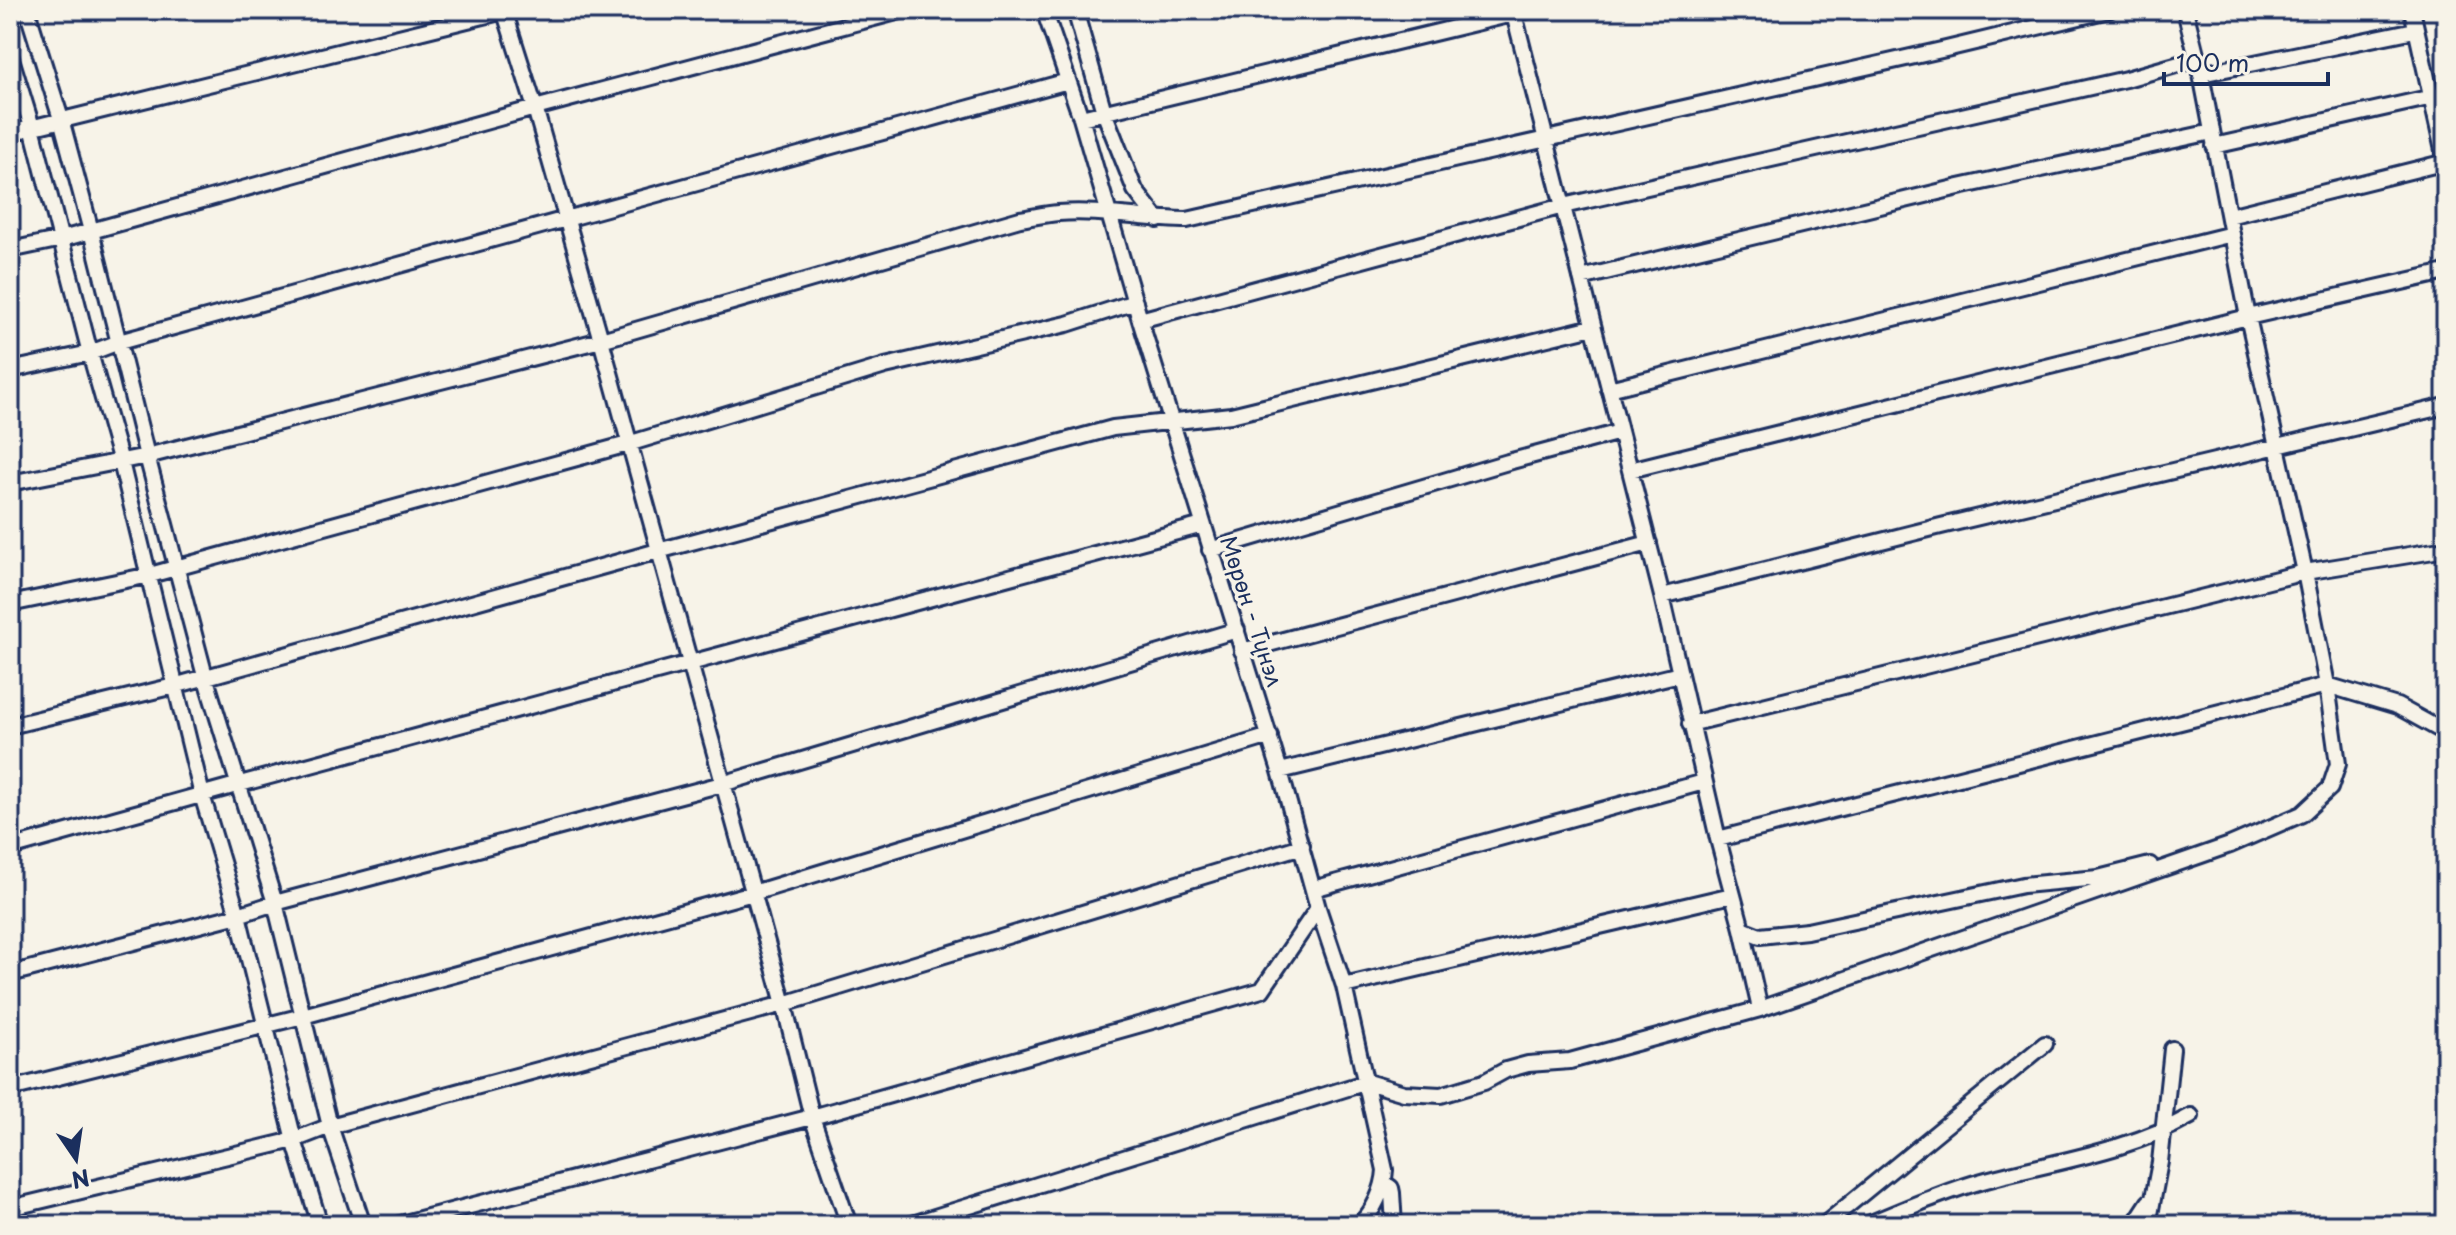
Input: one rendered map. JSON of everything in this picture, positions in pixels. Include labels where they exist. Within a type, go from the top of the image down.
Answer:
[{"type":"street","points":[[27,10],[91,231],[205,676],[275,903],[330,1126],[363,1225]]},
{"type":"street","points":[[10,133],[504,10],[601,340],[784,1004],[812,1117],[849,1225]]},
{"type":"street","points":[[10,250],[62,239],[904,10]]},
{"type":"street","name":"Мөрөн - Түнэл","points":[[1044,10],[1081,118],[1344,986],[1385,1170],[1384,1183],[1391,1188],[1394,1225]]},
{"type":"street","points":[[1075,10],[1104,112],[1135,190],[1158,220]]},
{"type":"street","points":[[10,483],[147,456],[601,340],[1020,219],[1060,212],[1187,220],[2109,10]]},
{"type":"street","points":[[909,1225],[1367,1082],[1404,1093],[1441,1095],[1528,1064],[1570,1061],[1760,1009],[2230,845],[2302,814],[2330,788],[2338,764],[2327,685],[2185,10]]},
{"type":"street","points":[[1081,118],[1518,11],[1545,140],[1649,543],[1760,1009]]},
{"type":"street","points":[[2229,216],[2446,163],[2439,96],[2415,30],[2415,11]]},
{"type":"street","points":[[1140,320],[1563,206],[2126,79],[2415,30]]},
{"type":"street","points":[[10,55],[121,462],[202,795],[238,915],[294,1140],[320,1225]]},
{"type":"street","points":[[10,370],[90,353],[119,342],[1068,81]]},
{"type":"street","points":[[1581,278],[1959,187],[2439,96]]},
{"type":"street","points":[[1609,389],[2232,234]]},
{"type":"street","points":[[1630,470],[2248,317],[2446,272]]},
{"type":"street","points":[[10,604],[150,575],[628,444],[885,366],[1067,324],[1135,302]]},
{"type":"street","points":[[10,726],[174,686],[1113,428],[1231,415],[1593,327]]},
{"type":"street","points":[[1662,596],[2446,406]]},
{"type":"street","points":[[1210,550],[1620,432]]},
{"type":"street","points":[[10,848],[1203,525]]},
{"type":"street","points":[[1242,651],[1649,543]]},
{"type":"street","points":[[1690,724],[2305,572],[2446,549]]},
{"type":"street","points":[[10,974],[722,784],[1237,630]]},
{"type":"street","points":[[1280,771],[1680,674]]},
{"type":"street","points":[[1718,839],[2327,685],[2397,706],[2446,733]]},
{"type":"street","points":[[10,1089],[266,1026],[753,893],[1270,736]]},
{"type":"street","points":[[1313,889],[1704,782]]},
{"type":"street","points":[[1742,929],[1760,936],[1807,931],[2023,885],[2098,878],[2230,845]]},
{"type":"street","points":[[10,1208],[294,1140],[330,1126],[784,1004],[1302,846]]},
{"type":"street","points":[[1344,986],[1732,895]]},
{"type":"street","points":[[397,1225],[812,1117],[1262,990],[1318,908]]},
{"type":"street","points":[[1824,1225],[2045,1044]]},
{"type":"street","points":[[2148,1225],[2172,1049]]},
{"type":"street","points":[[1866,1225],[1937,1195],[2163,1132],[2191,1116]]},
{"type":"street","points":[[1358,1225],[1366,1219],[1384,1183]]},
{"type":"street","points":[[2134,1225],[2154,1195]]}]
